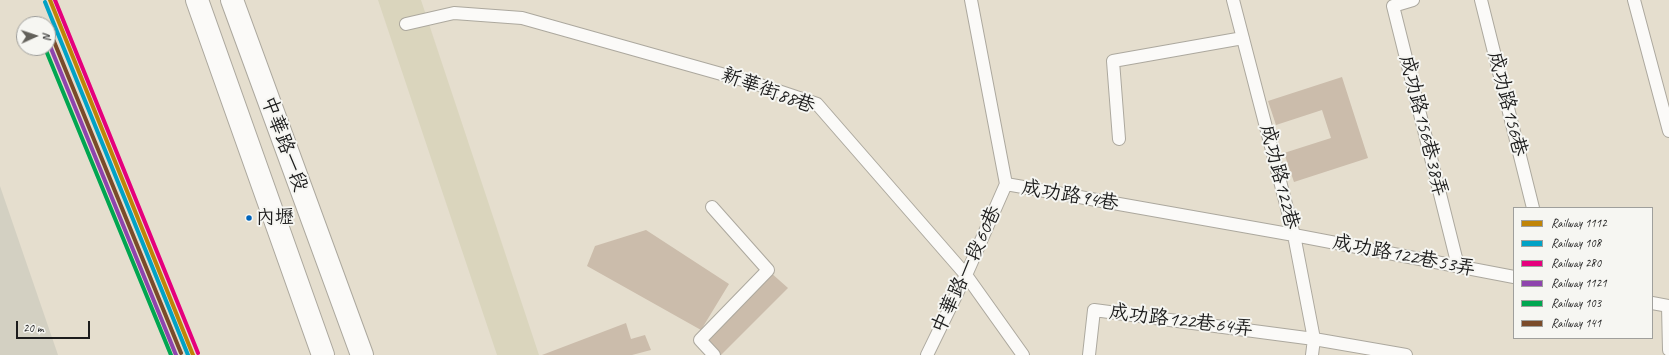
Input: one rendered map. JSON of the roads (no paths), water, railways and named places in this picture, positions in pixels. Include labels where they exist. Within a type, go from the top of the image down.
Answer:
[{"type":"main road","name":"中華路一段","points":[[197,0],[323,355]]},
{"type":"main road","name":"中華路一段","points":[[232,0],[362,355]]},
{"type":"lane","name":"成功路94巷","points":[[971,0],[1006,184],[1294,235]]},
{"type":"lane","name":"成功路122巷","points":[[1233,0],[1294,235],[1314,338],[1312,355]]},
{"type":"lane","name":"成功路156巷38弄","points":[[1413,0],[1393,6],[1458,266]]},
{"type":"lane","name":"成功路156巷","points":[[1481,0],[1533,207]]},
{"type":"lane","points":[[1634,0],[1669,131]]},
{"type":"lane","name":"新華街88巷","points":[[406,24],[454,13],[522,18],[757,84],[817,104],[966,275],[1023,355]]},
{"type":"lane","points":[[1119,138],[1113,61],[1243,38]]},
{"type":"lane","name":"中華路一段60巷","points":[[927,355],[966,275],[1006,184]]},
{"type":"lane","points":[[712,207],[768,270],[700,340],[714,355]]},
{"type":"lane","name":"成功路122巷53弄","points":[[1294,235],[1513,277]]},
{"type":"lane","points":[[1653,303],[1668,306],[1669,350]]},
{"type":"lane","name":"成功路122巷64弄","points":[[1089,355],[1094,310],[1314,338]]},
{"type":"lane","points":[[1314,338],[1406,355]]},
{"type":"rail line","name":"1112","points":[[50,0],[193,355]]},
{"type":"rail line","name":"280","points":[[55,0],[198,353]]},
{"type":"rail line","name":"108","points":[[45,2],[188,355]]},
{"type":"rail line","name":"141","points":[[56,46],[181,353]]},
{"type":"rail line","name":"103","points":[[48,56],[171,355]]},
{"type":"rail line","name":"1121","points":[[54,56],[176,355]]},
{"type":"place","name":"內壢","points":[[249,218]]}]
